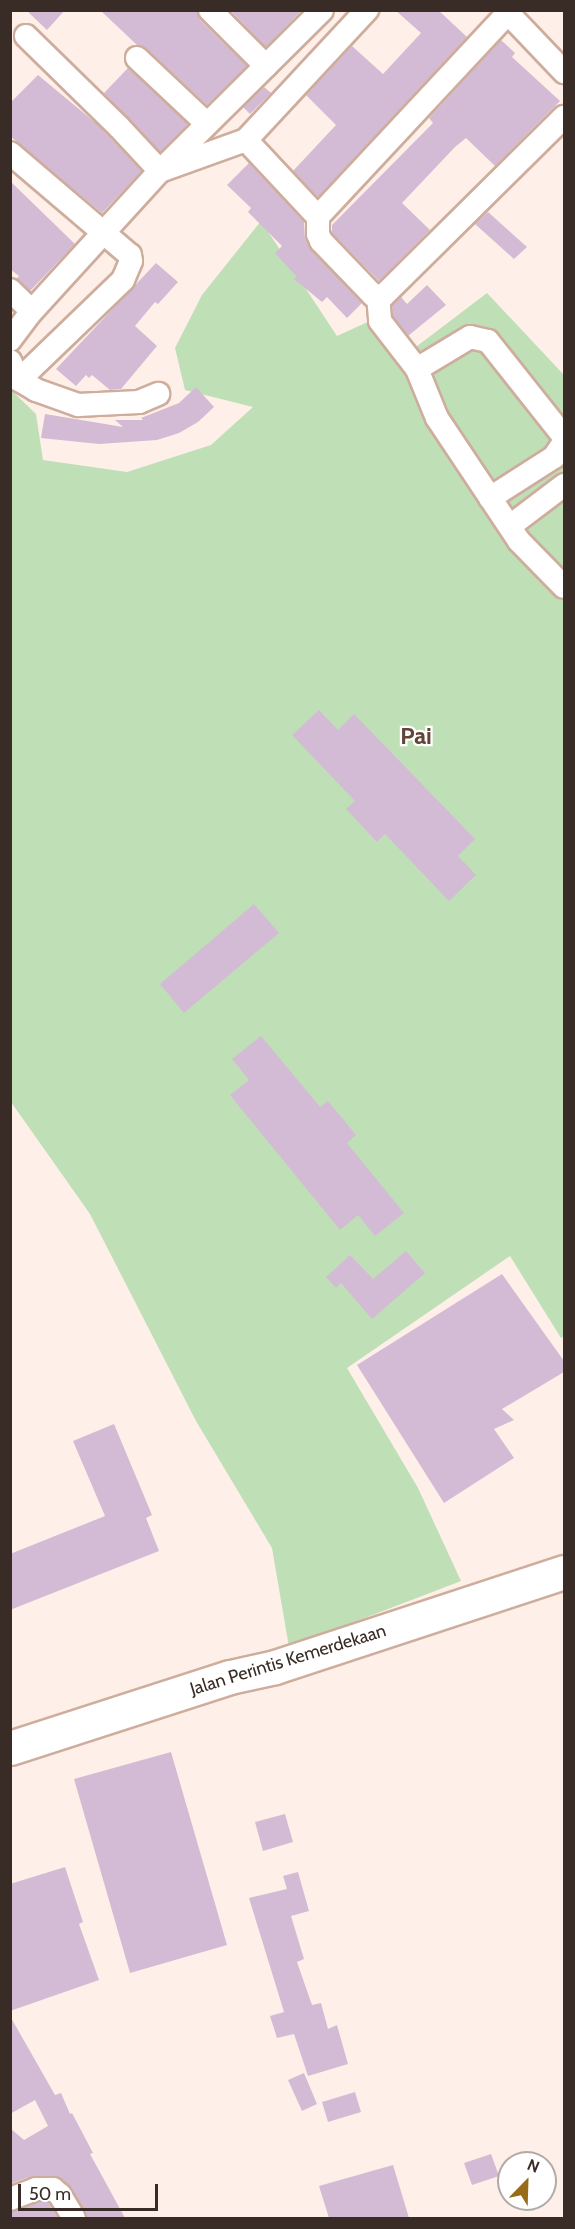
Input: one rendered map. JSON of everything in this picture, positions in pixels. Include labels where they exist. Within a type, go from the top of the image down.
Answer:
[{"type":"highway","name":"Jalan Perintis Kemerdekaan","points":[[10,1748],[230,1677],[275,1667],[564,1572]]},
{"type":"street","points":[[210,10],[266,66]]},
{"type":"street","points":[[10,340],[32,311],[160,171],[322,10]]},
{"type":"street","points":[[160,171],[246,140],[367,10]]},
{"type":"street","points":[[564,72],[506,12],[318,217],[318,234],[321,241],[357,280],[378,297],[380,321],[417,369],[437,418],[490,498],[519,541],[564,587]]},
{"type":"street","points":[[26,36],[119,127],[160,171]]},
{"type":"street","points":[[138,58],[207,124]]},
{"type":"street","points":[[378,297],[388,293],[564,117]]},
{"type":"street","points":[[246,140],[318,217]]},
{"type":"street","points":[[10,153],[130,255],[130,269],[123,280],[15,370],[36,390],[78,405],[139,402],[158,394]]},
{"type":"street","points":[[10,290],[32,311]]},
{"type":"street","points":[[417,369],[470,337],[488,341],[562,452],[490,498]]},
{"type":"street","points":[[510,526],[564,485]]},
{"type":"street","points":[[10,2199],[36,2189],[52,2189],[60,2194],[74,2218]]},
{"type":"green space","points":[[261,221],[337,336],[372,320],[408,353],[487,293],[564,375],[564,1336],[561,1338],[510,1256],[347,1368],[418,1488],[461,1581],[289,1647],[272,1548],[196,1421],[90,1214],[11,1102],[10,389],[36,414],[43,460],[127,472],[211,445],[253,407],[185,390],[175,348],[202,295]]},
{"type":"building","points":[[26,10],[65,10],[47,30]]},
{"type":"building","points":[[100,10],[197,10],[200,20],[247,66],[207,105],[146,48],[137,45]]},
{"type":"building","points":[[230,10],[302,10],[266,47]]},
{"type":"building","points":[[395,10],[438,10],[467,37],[318,197],[293,171],[336,125],[306,95],[352,46],[383,74],[421,33]]},
{"type":"building","points":[[501,40],[515,53],[512,57],[560,101],[495,166],[466,138],[455,147],[402,203],[430,230],[379,281],[332,233],[332,225],[433,123],[429,118]]},
{"type":"building","points":[[128,68],[188,124],[160,152],[104,93]]},
{"type":"building","points":[[38,75],[97,124],[142,171],[102,213],[10,136],[10,103]]},
{"type":"building","points":[[264,87],[271,93],[250,114],[243,107]]},
{"type":"building","points":[[249,163],[304,222],[305,239],[311,250],[362,303],[347,318],[327,297],[322,302],[294,279],[297,277],[275,253],[282,246],[248,212],[251,208],[227,185]]},
{"type":"building","points":[[10,181],[75,244],[30,291],[16,279],[19,276],[10,269]]},
{"type":"building","points":[[488,212],[527,247],[514,259],[475,224]]},
{"type":"building","points":[[156,263],[178,282],[158,304],[155,302],[135,326],[157,346],[121,389],[110,390],[92,375],[89,378],[86,375],[76,386],[56,369]]},
{"type":"building","points":[[427,285],[446,305],[408,336],[393,316],[392,306],[401,297],[407,304]]},
{"type":"building","points":[[196,387],[214,407],[198,422],[179,433],[157,440],[99,444],[41,438],[45,414],[123,427],[115,420],[143,420],[141,418],[179,403]]},
{"type":"building","points":[[319,710],[338,730],[354,714],[475,839],[458,856],[476,875],[449,901],[385,834],[377,842],[346,809],[355,801],[292,735]]},
{"type":"building","points":[[254,904],[279,933],[184,1013],[160,984]]},
{"type":"building","points":[[261,1036],[320,1107],[328,1101],[356,1135],[347,1143],[404,1213],[375,1236],[358,1215],[340,1230],[230,1095],[249,1080],[232,1059]]},
{"type":"building","points":[[406,1251],[425,1273],[372,1319],[341,1283],[336,1288],[326,1277],[350,1255],[373,1279]]},
{"type":"building","points":[[502,1274],[564,1361],[564,1372],[502,1409],[514,1420],[494,1429],[514,1458],[444,1503],[357,1365]]},
{"type":"building","points":[[114,1424],[152,1515],[146,1518],[159,1551],[10,1610],[10,1554],[105,1516],[73,1441]]},
{"type":"building","points":[[171,1752],[227,1945],[130,1973],[74,1779]]},
{"type":"building","points":[[285,1814],[293,1842],[263,1851],[255,1822]]},
{"type":"building","points":[[65,1867],[83,1922],[79,1924],[99,1980],[10,2011],[10,1884]]},
{"type":"building","points":[[298,1872],[309,1911],[291,1916],[304,1959],[297,1962],[312,2005],[321,2003],[328,2029],[337,2025],[348,2064],[308,2076],[294,2034],[277,2038],[270,2016],[284,2012],[249,1898],[287,1889],[283,1876]]},
{"type":"building","points":[[10,2016],[55,2095],[61,2093],[70,2114],[72,2113],[93,2153],[90,2154],[125,2218],[87,2218],[71,2188],[54,2176],[32,2176],[10,2184],[10,2128],[24,2140],[48,2126],[35,2100],[10,2114]]},
{"type":"building","points":[[304,2073],[317,2104],[302,2111],[288,2080]]},
{"type":"building","points":[[355,2092],[361,2112],[328,2122],[322,2102]]},
{"type":"building","points":[[491,2154],[497,2177],[472,2185],[464,2163]]},
{"type":"building","points":[[393,2165],[409,2218],[329,2218],[319,2186]]},
{"type":"building","points":[[39,2202],[48,2202],[58,2218],[10,2218],[10,2212]]},
{"type":"district","name":"Pai","points":[[416,736]]}]
